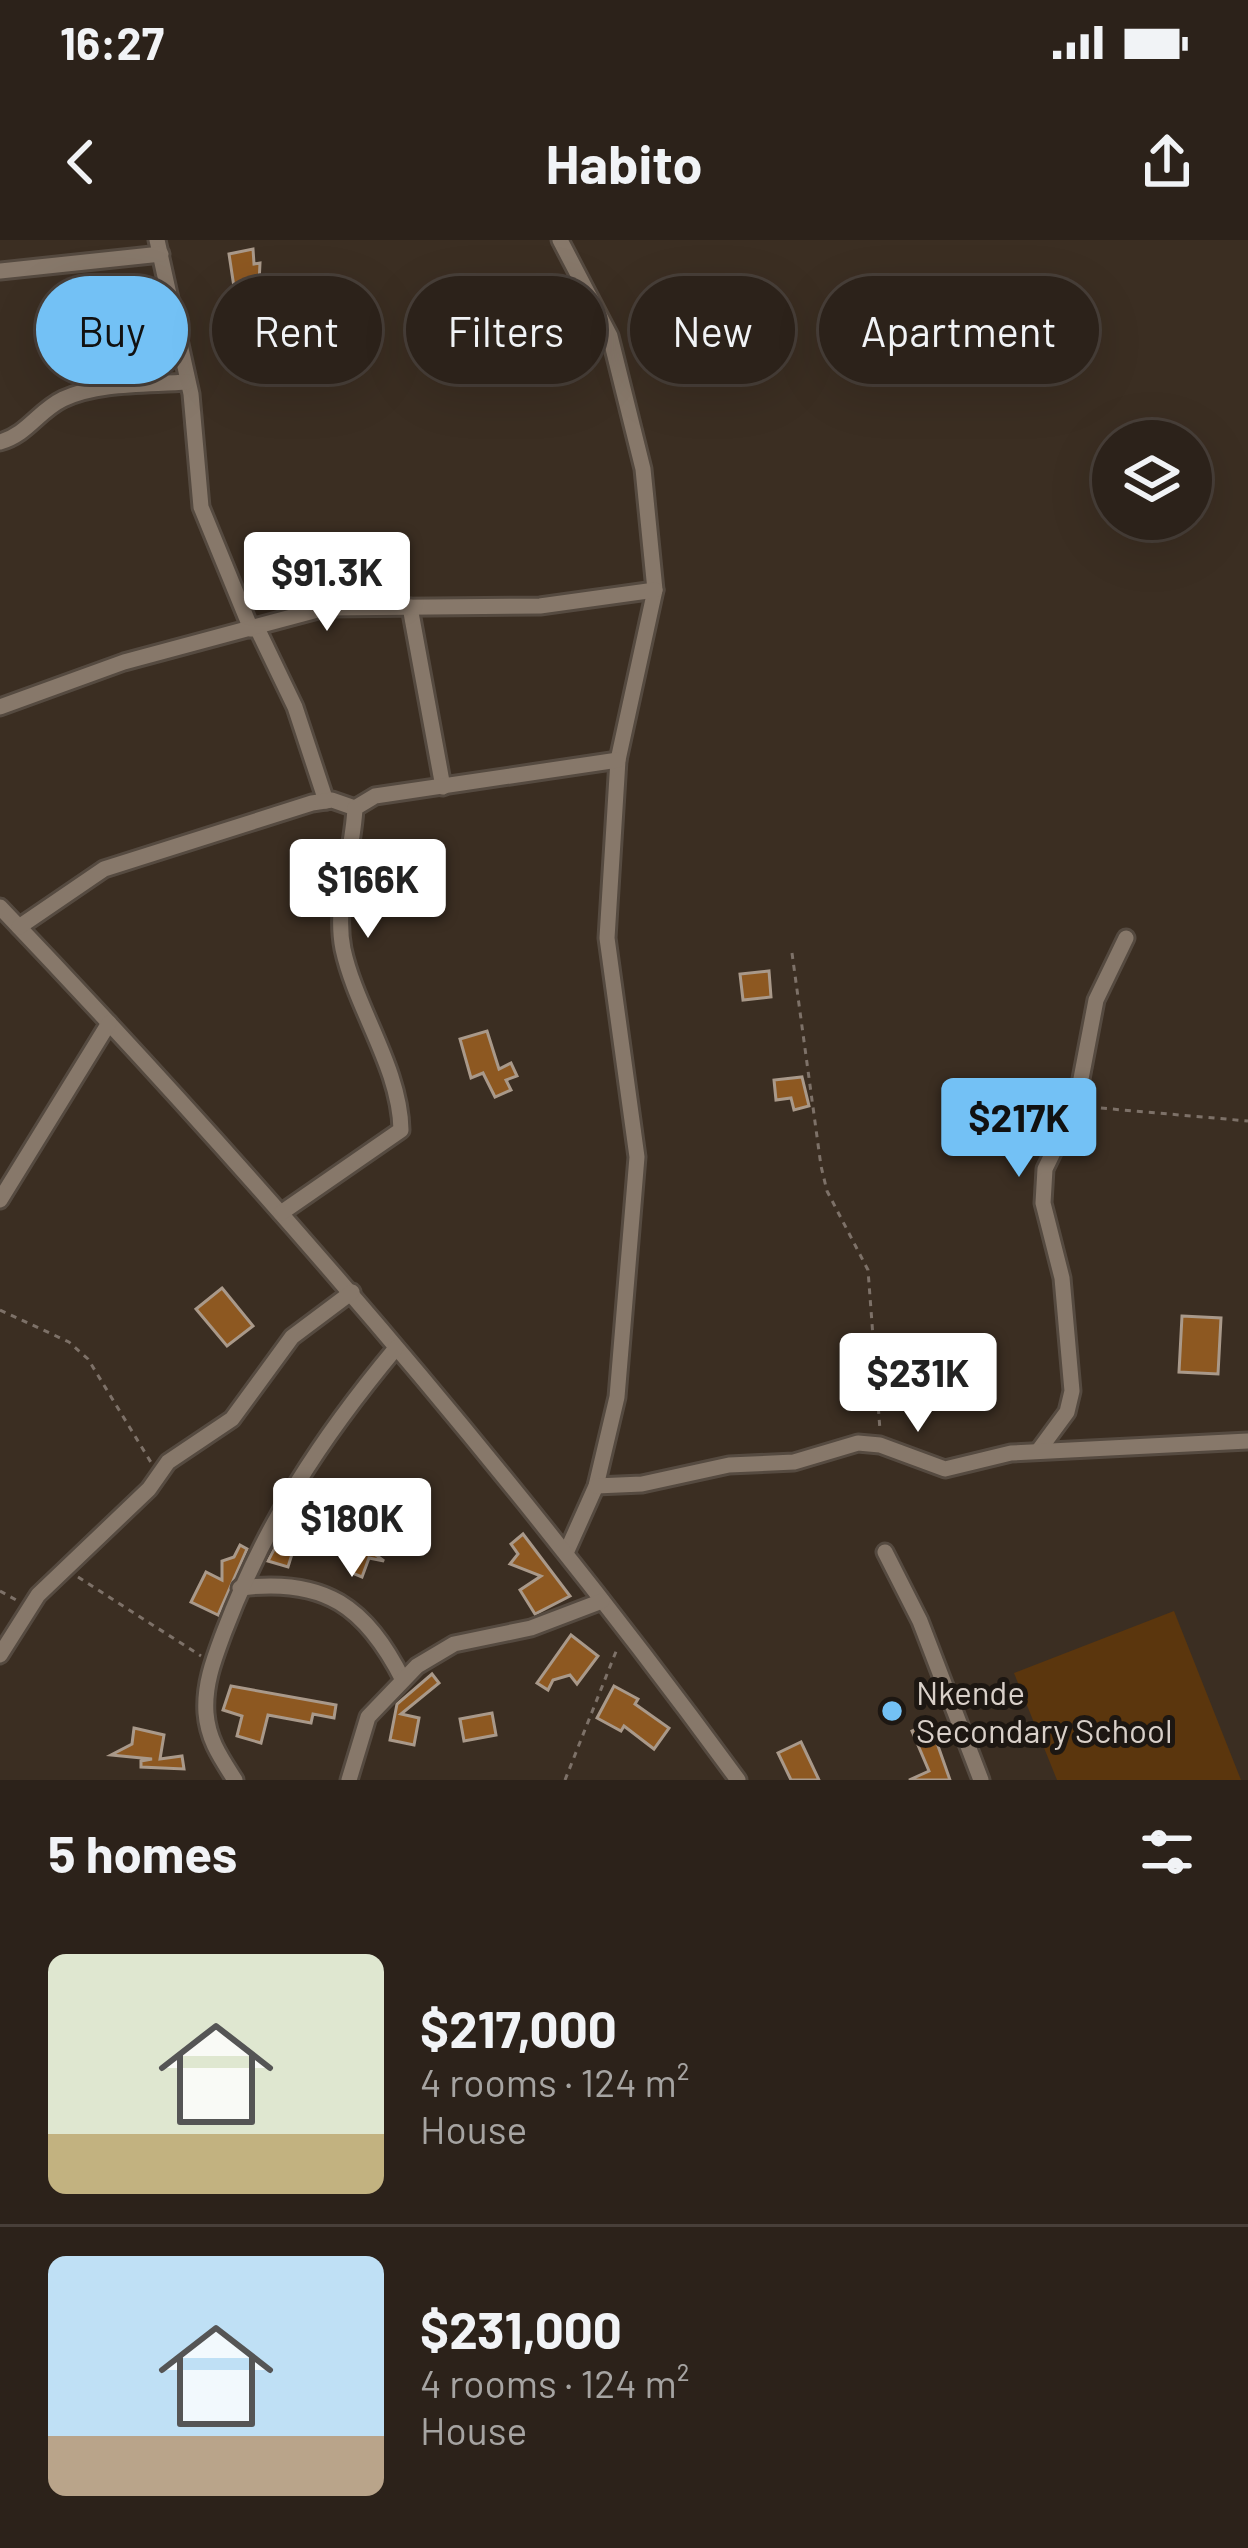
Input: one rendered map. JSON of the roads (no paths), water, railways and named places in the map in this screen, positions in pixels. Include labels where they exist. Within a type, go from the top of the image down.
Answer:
[{"type":"street","points":[[560,240],[610,336],[643,469],[656,590],[618,760],[607,938],[637,1156],[617,1397],[596,1486],[566,1553]]},
{"type":"street","points":[[0,271],[159,247]]},
{"type":"street","points":[[0,442],[30,429],[63,399],[172,384]]},
{"type":"street","points":[[187,384],[201,507],[295,707],[326,801]]},
{"type":"street","points":[[0,706],[124,662],[325,608],[540,606],[656,590]]},
{"type":"street","points":[[410,608],[443,787]]},
{"type":"street","points":[[19,927],[104,869],[326,801],[355,808],[375,796],[618,760]]},
{"type":"street","points":[[281,1213],[401,1130],[343,947],[342,903],[355,843],[355,808]]},
{"type":"street","points":[[0,907],[352,1292],[566,1553],[738,1780]]},
{"type":"street","points":[[1039,1450],[1067,1412],[1072,1390],[1062,1277],[1042,1203],[1046,1168],[1076,1106],[1096,1000],[1126,938]]},
{"type":"street","points":[[0,1200],[109,1023]]},
{"type":"street","points":[[0,1655],[31,1608],[67,1569],[195,1441],[232,1419],[292,1337],[352,1292]]},
{"type":"street","points":[[235,1780],[212,1743],[206,1711],[212,1664],[240,1588],[285,1496],[396,1348]]},
{"type":"street","points":[[596,1486],[642,1484],[729,1465],[794,1462],[858,1443],[880,1445],[945,1469],[1039,1450],[1245,1446]]},
{"type":"street","points":[[885,1552],[920,1621],[981,1780]]},
{"type":"street","points":[[240,1588],[298,1589],[364,1615],[403,1679]]},
{"type":"street","points":[[349,1780],[368,1717],[403,1679],[454,1644],[531,1628],[602,1601]]},
{"type":"place","name":"Nkende Secondary School","points":[[892,1711]]}]
